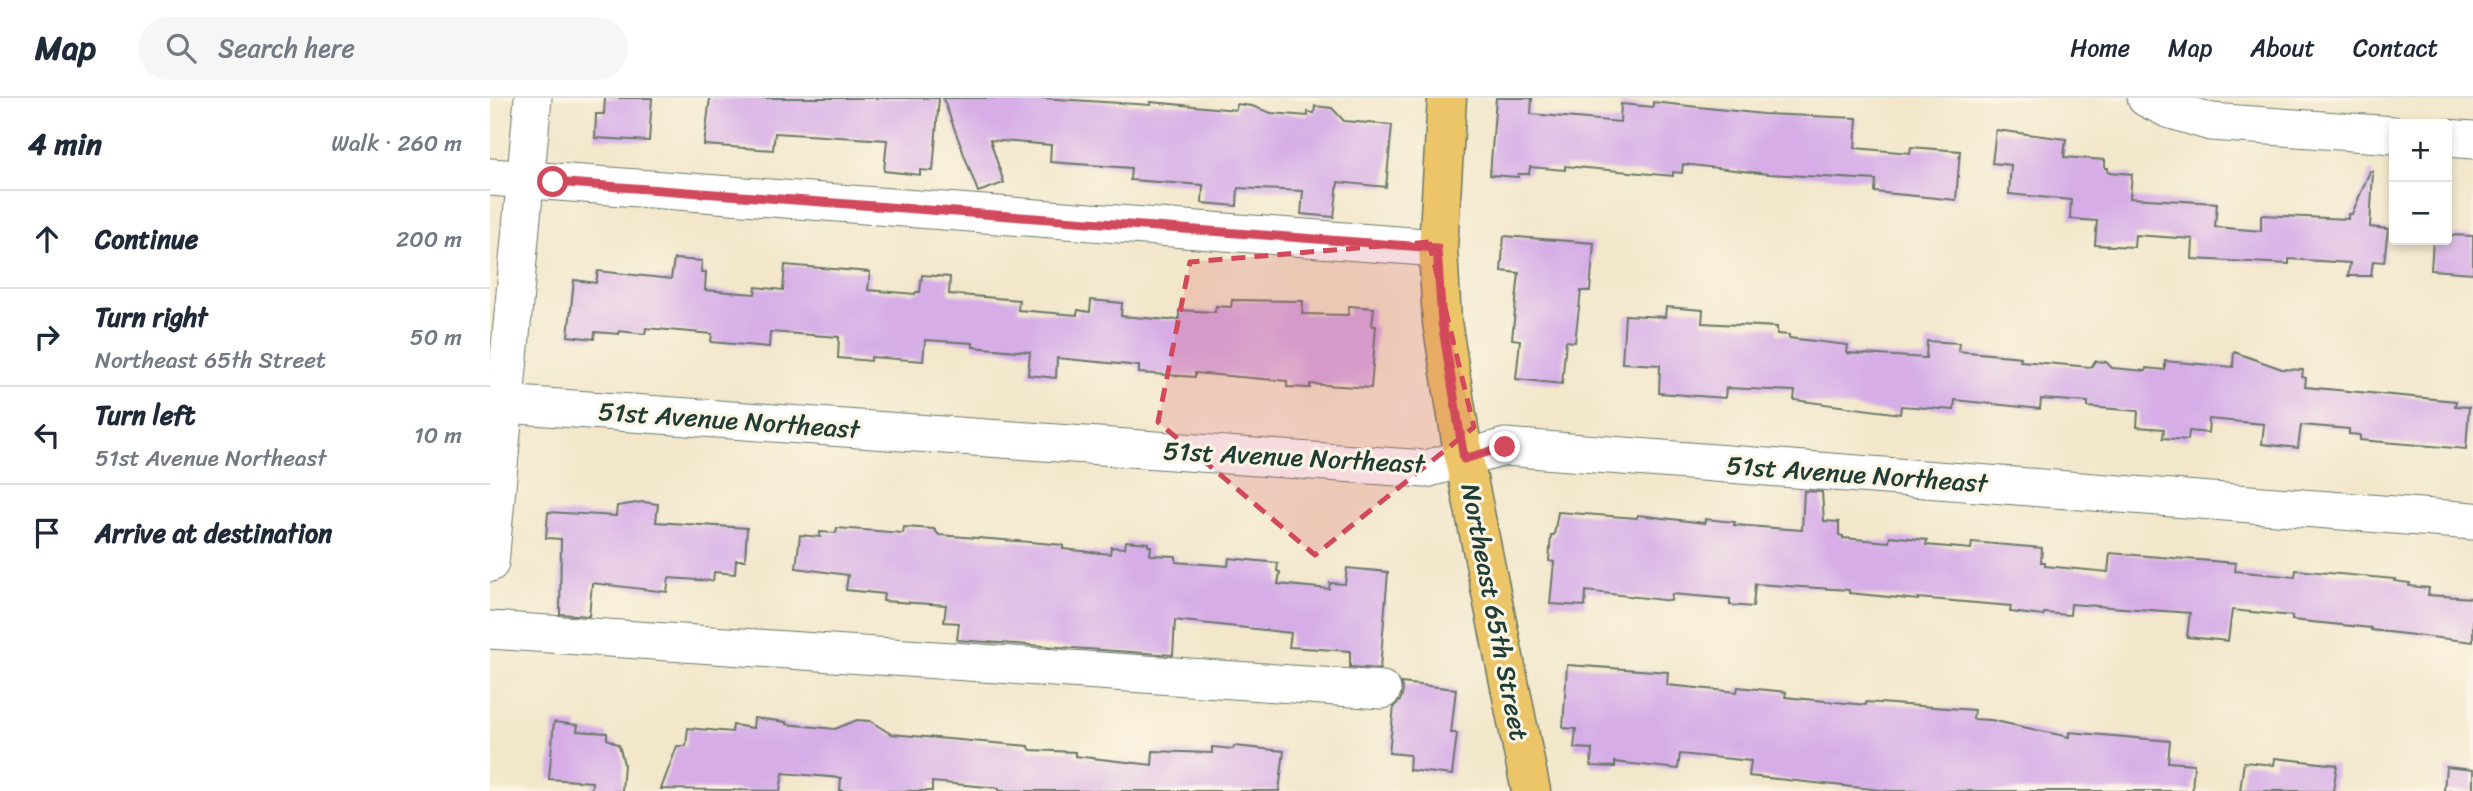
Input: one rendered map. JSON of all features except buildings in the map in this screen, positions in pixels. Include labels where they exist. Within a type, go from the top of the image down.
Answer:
[{"type":"main road","name":"Northeast 65th Street","points":[[1447,98],[1437,248],[1442,322],[1464,459],[1531,791]]},
{"type":"street","points":[[490,563],[498,403],[526,180],[533,98]]},
{"type":"street","points":[[2146,98],[2168,109],[2211,122],[2389,135]]},
{"type":"street","points":[[2452,138],[2473,140]]},
{"type":"street","points":[[490,177],[1437,248]]},
{"type":"street","name":"51st Avenue Northeast","points":[[498,403],[1426,469],[1505,447],[2473,521]]},
{"type":"street","points":[[490,630],[1382,690]]},
{"type":"highlighted area","points":[[1429,242],[1474,427],[1315,555],[1158,422],[1190,262]]},
{"type":"route","points":[[553,182],[1437,248],[1442,322],[1464,459],[1505,447]]}]
